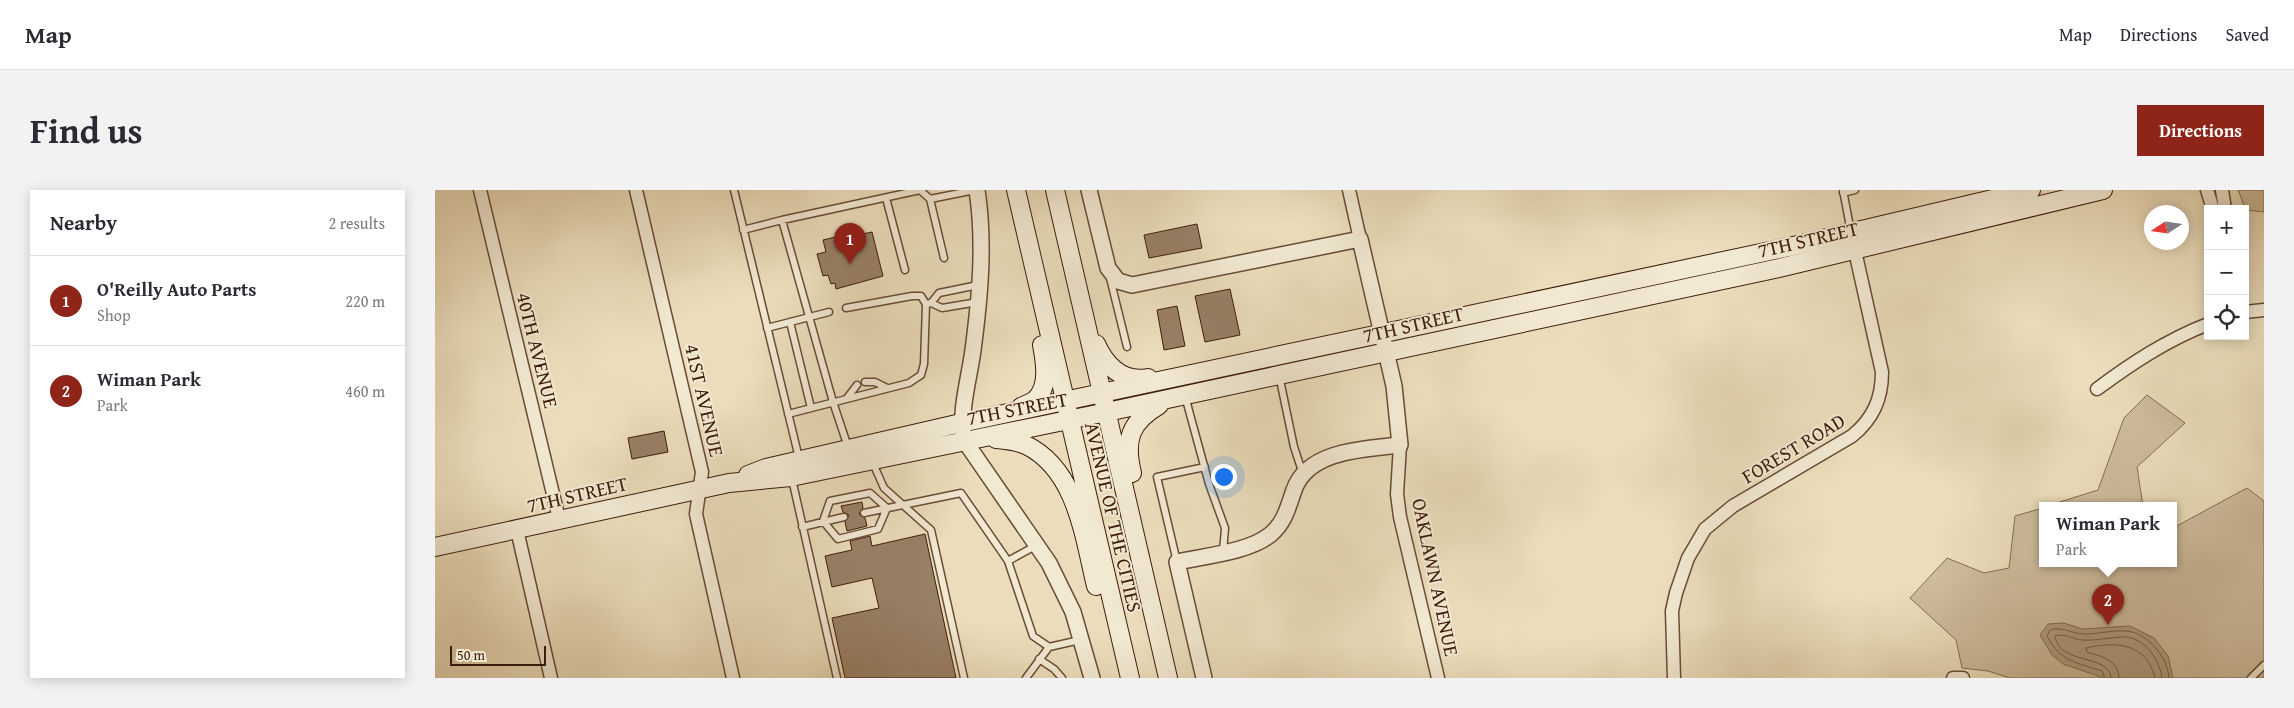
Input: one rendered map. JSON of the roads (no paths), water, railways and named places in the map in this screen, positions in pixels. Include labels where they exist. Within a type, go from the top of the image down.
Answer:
[{"type":"main road","name":"AVENUE OF THE CITIES","points":[[1014,190],[1130,678]]},
{"type":"main road","points":[[1009,414],[1035,400],[1043,388],[1045,371],[1043,349],[1021,258],[1014,190]]},
{"type":"main road","name":"AVENUE OF THE CITIES","points":[[1055,190],[1168,678]]},
{"type":"main road","name":"7TH STREET","points":[[435,547],[729,483],[791,477],[1387,352],[1853,241],[2031,190]]},
{"type":"main road","name":"7TH STREET","points":[[729,483],[766,468],[961,423],[1382,334],[2103,190]]},
{"type":"main road","points":[[1085,319],[1100,353],[1115,372],[1143,379],[1199,373]]},
{"type":"main road","points":[[1161,643],[1149,550],[1128,451],[1131,434],[1140,417],[1177,397]]},
{"type":"main road","points":[[972,439],[1019,442],[1045,460],[1065,482],[1076,510],[1122,678]]},
{"type":"street","name":"40TH AVENUE","points":[[480,190],[559,519]]},
{"type":"street","name":"41ST AVENUE","points":[[636,190],[702,469],[696,514],[733,678]]},
{"type":"street","points":[[976,190],[981,226],[979,302],[961,423],[1037,545],[1065,594],[1082,640],[1092,678]]},
{"type":"street","points":[[1089,190],[1108,268],[1118,281],[1132,285],[1360,239]]},
{"type":"street","name":"OAKLAWN AVENUE","points":[[1349,190],[1394,386],[1400,445],[1397,494],[1399,517],[1438,678]]},
{"type":"street","points":[[2207,190],[2212,205]]},
{"type":"street","points":[[2222,190],[2224,205]]},
{"type":"street","name":"FOREST ROAD","points":[[1674,678],[1672,611],[1688,558],[1705,529],[1733,506],[1852,436],[1862,428],[1877,407],[1882,384],[1882,372],[1853,241]]},
{"type":"street","points":[[2249,312],[2264,310]]},
{"type":"street","points":[[2097,389],[2147,354],[2204,326]]},
{"type":"street","points":[[1204,678],[1177,562],[1255,544],[1271,534],[1285,517],[1294,490],[1303,474],[1318,461],[1344,453],[1400,445]]},
{"type":"street","points":[[517,530],[551,678]]},
{"type":"street","points":[[1953,678],[1963,678]]},
{"type":"lane","points":[[734,190],[799,460]]},
{"type":"lane","points":[[743,230],[919,190],[930,199],[944,258]]},
{"type":"lane","points":[[930,199],[976,190]]},
{"type":"lane","points":[[1853,241],[1843,191],[1855,190]]},
{"type":"lane","points":[[885,198],[905,270]]},
{"type":"lane","points":[[782,220],[833,402],[849,448]]},
{"type":"lane","points":[[1108,268],[1127,347]]},
{"type":"lane","points":[[788,414],[909,383],[921,375],[924,364],[928,303],[939,293],[980,284]]},
{"type":"lane","points":[[846,308],[912,296],[921,296],[928,303],[942,308],[979,302]]},
{"type":"lane","points":[[767,328],[829,312]]},
{"type":"lane","points":[[790,322],[811,408]]},
{"type":"lane","points":[[1279,375],[1294,447],[1303,474]]},
{"type":"lane","points":[[865,382],[875,382],[887,388]]},
{"type":"lane","points":[[847,398],[857,384]]},
{"type":"lane","points":[[1177,397],[1205,467],[1225,528],[1223,552]]},
{"type":"lane","points":[[871,460],[884,488],[910,513],[925,522],[931,530],[965,678]]},
{"type":"lane","points":[[1177,562],[1157,477],[1205,467]]},
{"type":"lane","points":[[791,477],[837,678]]},
{"type":"lane","points":[[823,521],[830,501],[870,493],[887,508]]},
{"type":"lane","points":[[864,513],[961,493],[1008,561],[1033,636],[1049,647]]},
{"type":"lane","points":[[823,521],[837,539],[878,530],[887,508]]},
{"type":"lane","points":[[802,527],[844,517]]},
{"type":"lane","points":[[1008,561],[1037,545]]},
{"type":"lane","points":[[1026,678],[1049,647],[1082,640]]},
{"type":"lane","points":[[1039,659],[1054,669],[1062,678]]},
{"type":"lane","points":[[2251,678],[2264,666]]},
{"type":"water","points":[[2064,623],[2082,629],[2130,626],[2154,638],[2168,656],[2173,678],[2104,678],[2063,664],[2052,655],[2040,635],[2048,624]]},
{"type":"place","name":"O'Reilly Auto Parts","points":[[850,264]]},
{"type":"place","name":"Wiman Park","points":[[2108,625]]}]
